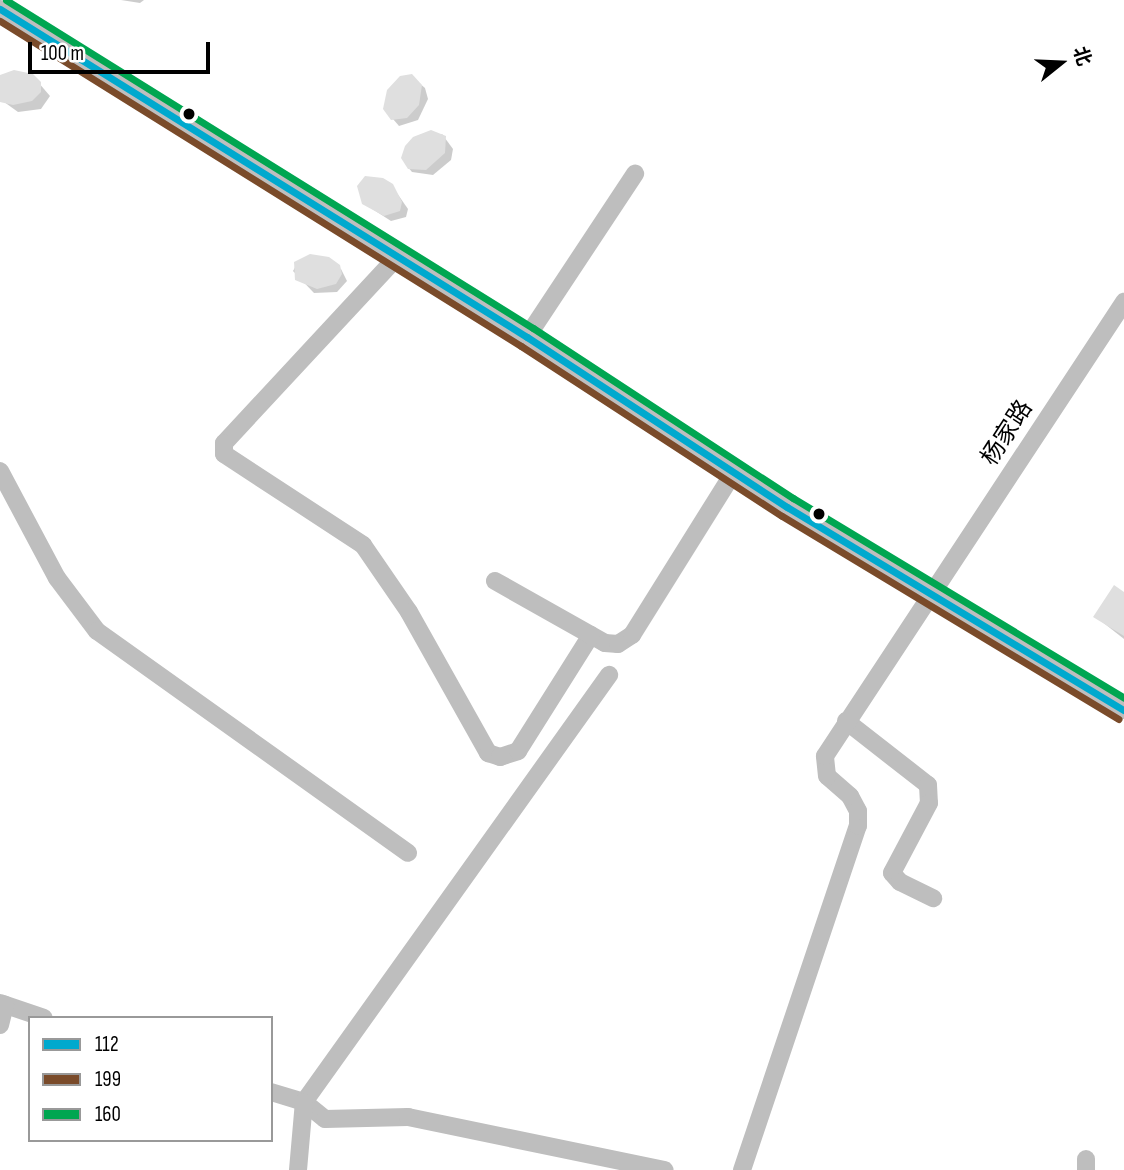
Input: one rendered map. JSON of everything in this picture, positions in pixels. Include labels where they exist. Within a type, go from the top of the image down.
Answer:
[{"type":"street","points":[[0,9],[527,337],[734,472],[1124,710]]},
{"type":"street","points":[[527,337],[635,174]]},
{"type":"street","points":[[397,257],[224,443],[223,454],[363,545],[409,612],[488,753],[500,757],[518,751],[591,635]]},
{"type":"street","name":"杨家路","points":[[742,1170],[858,826],[859,811],[850,796],[827,776],[825,756],[1124,302]]},
{"type":"street","points":[[0,471],[57,578],[97,631],[408,853]]},
{"type":"street","points":[[495,581],[591,635],[618,644],[632,635],[734,472]]},
{"type":"street","points":[[298,1170],[304,1102],[609,675]]},
{"type":"street","points":[[846,721],[928,785],[929,803],[892,873],[900,882],[933,898]]},
{"type":"street","points":[[0,1025],[2,1004],[38,1016]]},
{"type":"street","points":[[273,1093],[304,1102],[325,1119],[408,1117],[664,1170]]},
{"type":"building","points":[[14,70],[33,74],[41,82],[41,92],[32,101],[13,105],[0,102],[0,75]]},
{"type":"building","points":[[412,74],[422,85],[419,105],[407,118],[391,120],[383,109],[387,90],[400,76]]},
{"type":"building","points":[[431,130],[446,136],[445,153],[426,170],[408,169],[401,158],[405,146],[413,137]]},
{"type":"building","points":[[365,176],[383,178],[393,184],[402,202],[400,211],[384,216],[362,204],[357,186]]},
{"type":"building","points":[[310,254],[329,257],[340,265],[342,274],[336,284],[317,289],[295,280],[294,262]]},
{"type":"building","points":[[1114,585],[1124,592],[1124,636],[1093,617]]},
{"type":"transit line","name":"160","points":[[6,0],[533,328],[793,498],[1124,698]]},
{"type":"transit line","name":"112","points":[[0,9],[527,337],[787,507],[1124,710]]},
{"type":"transit line","name":"199","points":[[0,21],[521,346],[782,516],[1119,719]]}]
